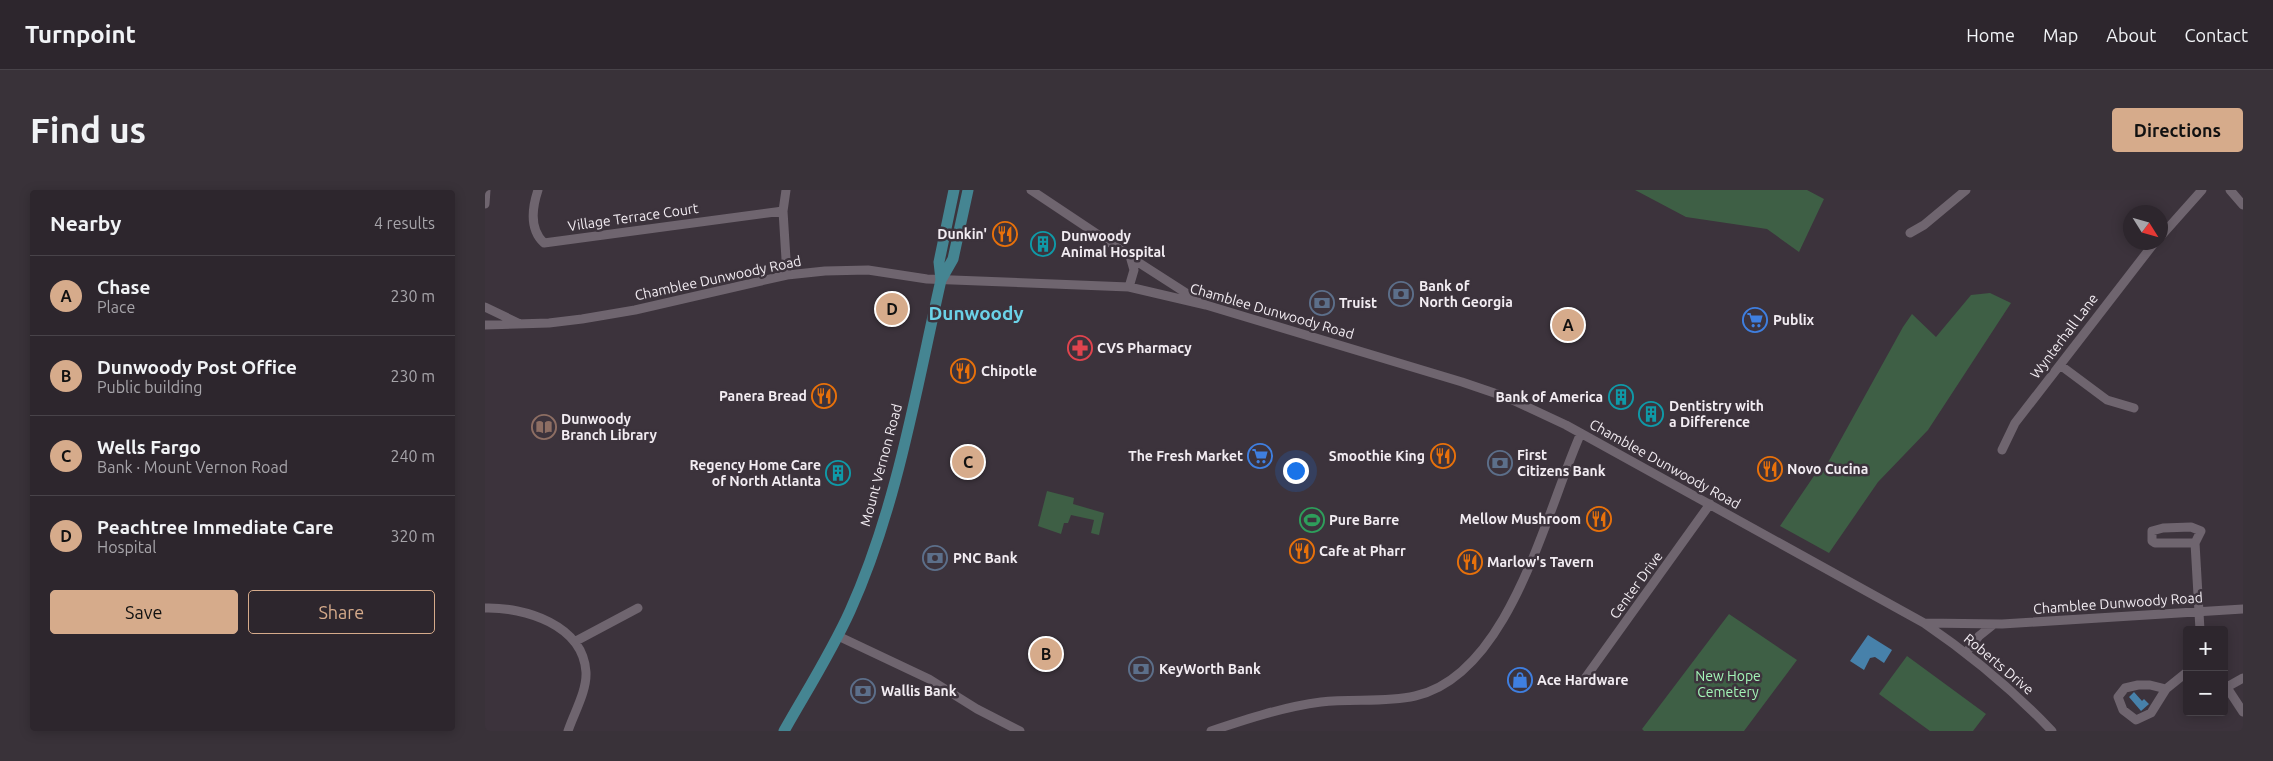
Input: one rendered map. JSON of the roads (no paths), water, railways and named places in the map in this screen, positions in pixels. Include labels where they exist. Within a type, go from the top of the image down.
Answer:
[{"type":"main road","name":"Mount Vernon Road","points":[[784,731],[850,610],[884,516],[904,442],[941,280],[939,262],[954,190]]},
{"type":"main road","points":[[941,280],[953,259],[968,190]]},
{"type":"street","points":[[485,204],[486,190]]},
{"type":"street","name":"Village Terrace Court","points":[[538,190],[533,224],[536,236],[544,243],[783,210]]},
{"type":"street","points":[[786,190],[783,210],[787,275]]},
{"type":"street","points":[[1031,190],[1206,305]]},
{"type":"street","points":[[1910,233],[1925,225],[1967,190]]},
{"type":"street","points":[[2168,228],[2202,190]]},
{"type":"street","points":[[2230,190],[2243,205]]},
{"type":"street","name":"Wynterhall Lane","points":[[2001,450],[2015,423],[2149,250]]},
{"type":"street","points":[[1129,287],[1134,270],[1130,256]]},
{"type":"street","name":"Chamblee Dunwoody Road","points":[[485,325],[549,323],[635,310],[787,275],[853,269],[941,280],[1129,287],[1206,305],[1462,382],[1513,400],[1581,433],[1924,623],[1994,624],[2243,609]]},
{"type":"street","points":[[485,306],[518,323]]},
{"type":"street","points":[[2060,365],[2107,400],[2134,408]]},
{"type":"street","points":[[1211,731],[1264,714],[1309,704],[1396,700],[1416,696],[1452,681],[1477,657],[1489,641],[1510,603],[1538,546],[1581,433]]},
{"type":"street","name":"Center Drive","points":[[1583,681],[1710,504]]},
{"type":"street","points":[[2195,543],[2155,543],[2152,540],[2152,531],[2163,528],[2191,527],[2201,531],[2195,543],[2200,626]]},
{"type":"street","points":[[485,608],[497,608],[539,618],[562,629],[576,642],[583,653],[586,674],[581,697],[568,731]]},
{"type":"street","points":[[576,642],[638,608]]},
{"type":"street","name":"Roberts Drive","points":[[1924,623],[1966,652],[2002,682],[2052,731]]},
{"type":"street","points":[[1966,652],[1979,636],[1994,624]]},
{"type":"street","points":[[837,636],[929,679],[1002,727],[1018,731]]},
{"type":"street","points":[[2166,689],[2137,684],[2125,688],[2118,697],[2123,710],[2136,720],[2151,713],[2166,689],[2183,675]]},
{"type":"street","points":[[2228,684],[2243,678]]},
{"type":"street","points":[[2228,688],[2243,712]]},
{"type":"water","points":[[1868,635],[1892,650],[1884,663],[1875,657],[1870,658],[1864,670],[1850,661]]},
{"type":"water","points":[[2134,692],[2142,701],[2144,699],[2149,704],[2141,711],[2129,697]]},
{"type":"place","name":"Dunkin'","points":[[1005,234]]},
{"type":"place","name":"Dunwoody Animal Hospital","points":[[1043,244]]},
{"type":"place","name":"Bank of North Georgia","points":[[1401,294]]},
{"type":"place","name":"Truist","points":[[1322,303]]},
{"type":"place","name":"Peachtree Immediate Care","points":[[892,309]]},
{"type":"place","name":"Publix","points":[[1755,320]]},
{"type":"place","name":"Chase","points":[[1568,325]]},
{"type":"place","name":"CVS Pharmacy","points":[[1080,348]]},
{"type":"place","name":"Chipotle","points":[[963,371]]},
{"type":"place","name":"Panera Bread","points":[[824,396]]},
{"type":"place","name":"Bank of America","points":[[1621,397]]},
{"type":"place","name":"Dentistry with a Difference","points":[[1651,414]]},
{"type":"place","name":"Dunwoody Branch Library","points":[[544,427]]},
{"type":"place","name":"The Fresh Market","points":[[1260,456]]},
{"type":"place","name":"Smoothie King","points":[[1443,456]]},
{"type":"place","name":"Wells Fargo","points":[[968,462]]},
{"type":"place","name":"First Citizens Bank","points":[[1500,463]]},
{"type":"place","name":"Novo Cucina","points":[[1770,469]]},
{"type":"place","name":"Regency Home Care of North Atlanta","points":[[838,473]]},
{"type":"place","name":"Mellow Mushroom","points":[[1599,519]]},
{"type":"place","name":"Pure Barre","points":[[1312,520]]},
{"type":"place","name":"Cafe at Pharr","points":[[1302,551]]},
{"type":"place","name":"PNC Bank","points":[[935,558]]},
{"type":"place","name":"Marlow's Tavern","points":[[1470,562]]},
{"type":"place","name":"Dunwoody Post Office","points":[[1046,654]]},
{"type":"place","name":"KeyWorth Bank","points":[[1141,669]]},
{"type":"place","name":"Ace Hardware","points":[[1520,680]]},
{"type":"place","name":"Wallis Bank","points":[[863,691]]},
{"type":"district","name":"Dunwoody","points":[[976,313]]},
{"type":"park label","name":"New Hope Cemetery","points":[[1728,684]]}]
